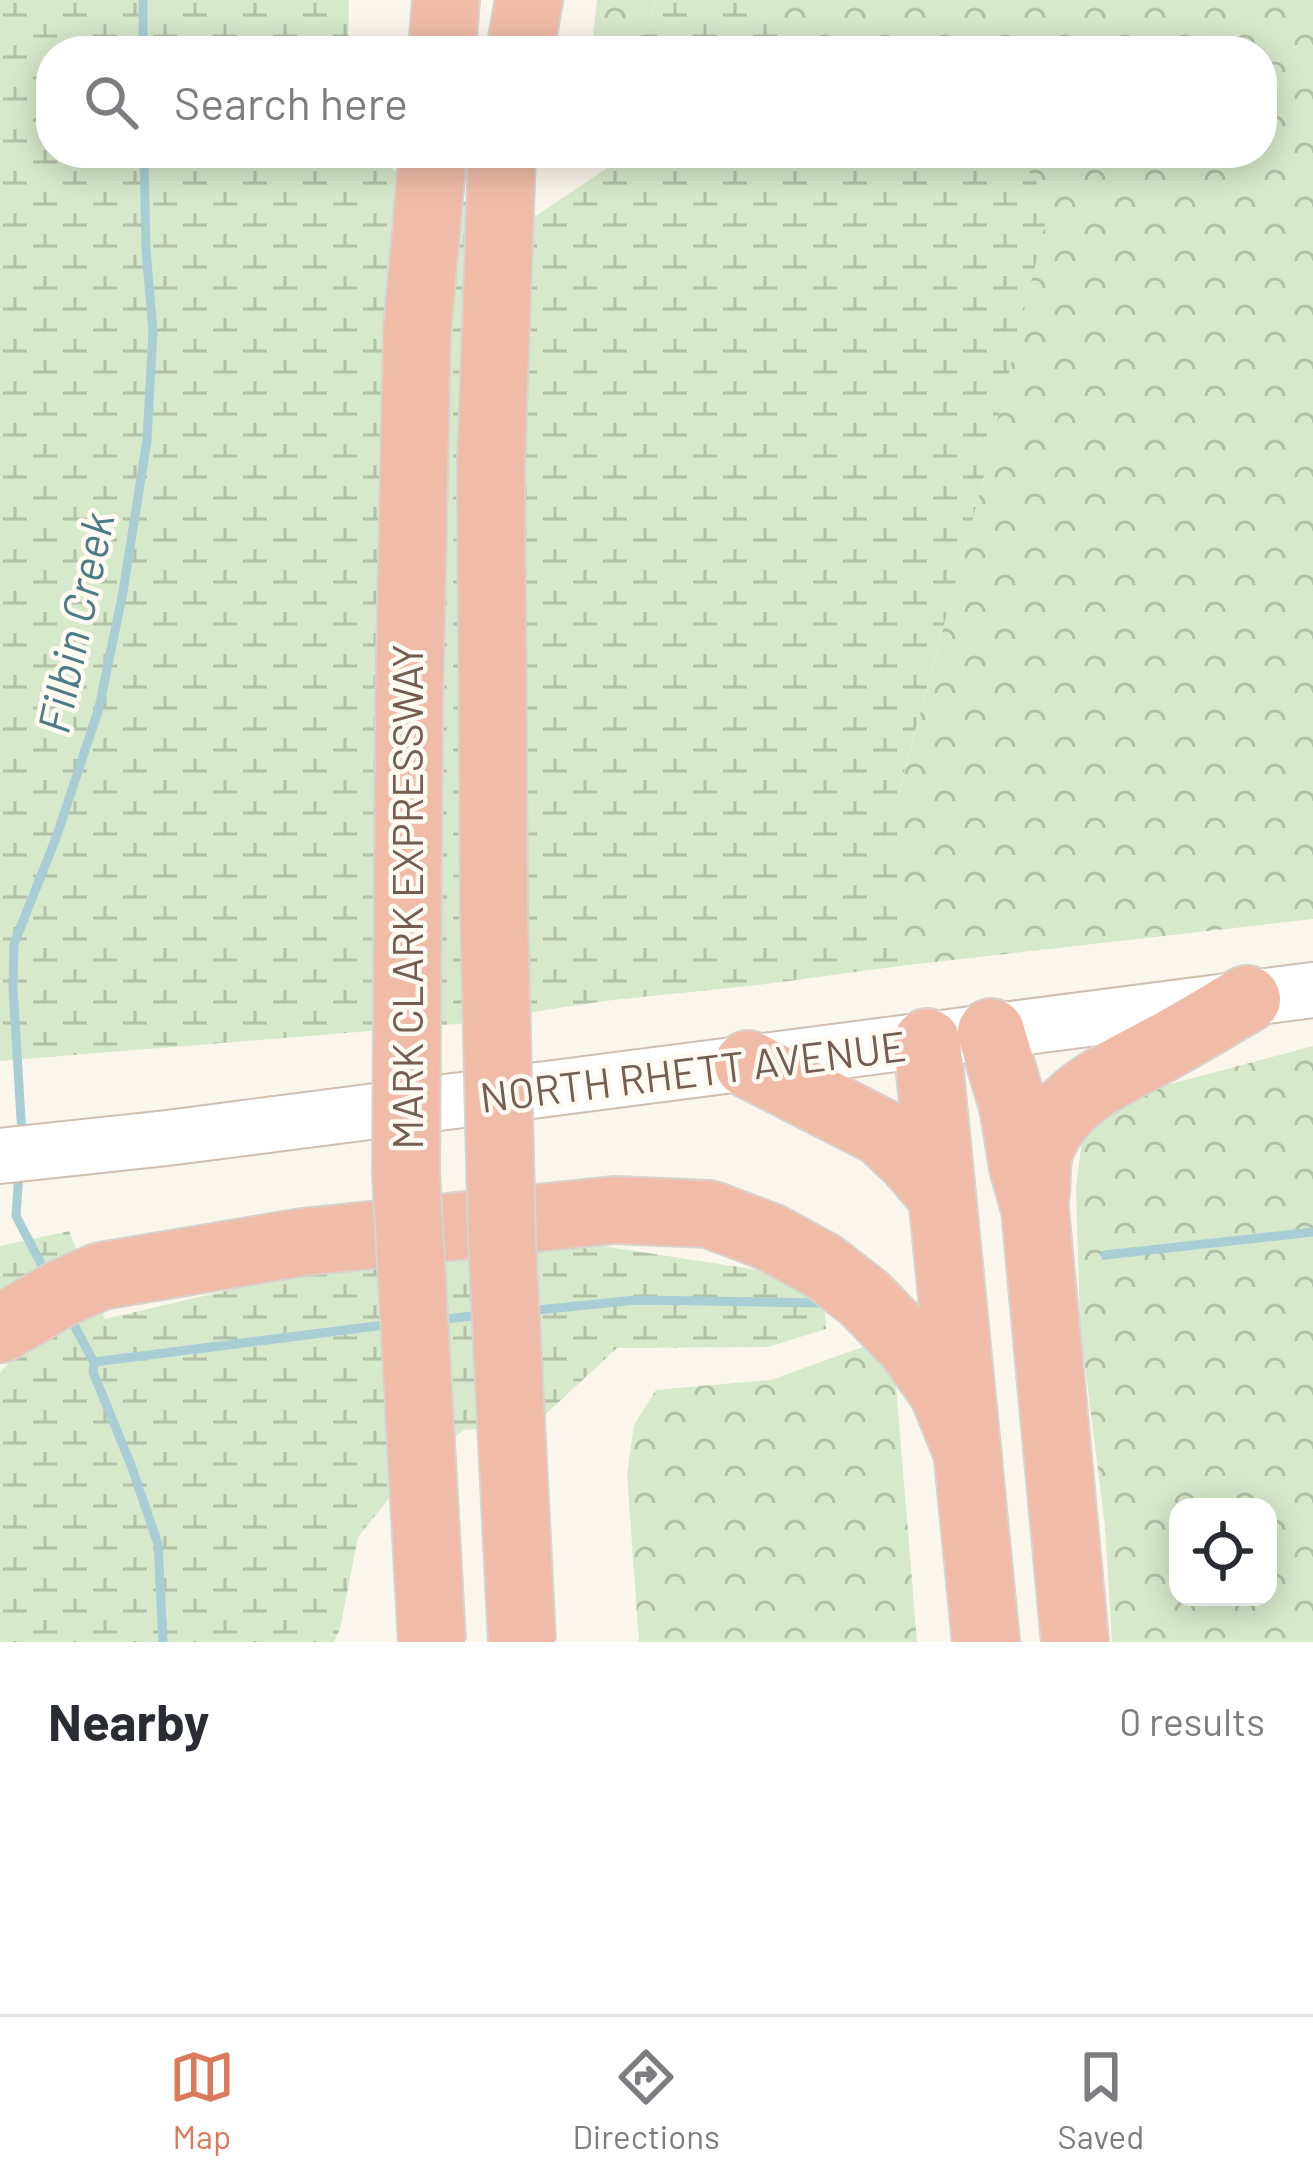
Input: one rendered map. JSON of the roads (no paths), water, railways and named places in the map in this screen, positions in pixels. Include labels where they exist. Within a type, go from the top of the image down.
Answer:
[{"type":"highway","points":[[418,36],[419,0]]},
{"type":"highway","points":[[443,36],[446,0]]},
{"type":"highway","points":[[509,36],[511,0]]},
{"type":"highway","points":[[523,36],[529,0]]},
{"type":"highway","points":[[417,332],[418,168]]},
{"type":"highway","name":"MARK CLARK EXPRESSWAY","points":[[432,168],[417,332],[406,1173],[432,1642]]},
{"type":"highway","name":"MARK CLARK EXPRESSWAY","points":[[502,168],[491,490],[494,958],[521,1642]]},
{"type":"highway","points":[[1034,1209],[1039,1151],[1053,1123],[1073,1100],[1113,1072],[1247,999]]},
{"type":"highway","points":[[991,1032],[1013,1106],[1034,1209],[1075,1642]]},
{"type":"highway","points":[[927,1042],[986,1642]]},
{"type":"highway","points":[[748,1064],[880,1132],[940,1194]]},
{"type":"highway","points":[[0,1329],[101,1276],[303,1242],[614,1210],[709,1214],[788,1247],[823,1266],[864,1298],[909,1344],[944,1392],[968,1454]]},
{"type":"highway","points":[[502,1241],[553,1642]]},
{"type":"main road","name":"NORTH RHETT AVENUE","points":[[0,1156],[1313,990]]},
{"type":"waterway","name":"Filbin Creek","points":[[143,0],[143,36]]},
{"type":"waterway","name":"Filbin Creek","points":[[22,1135],[14,944],[99,708],[147,440],[153,331],[144,168]]},
{"type":"waterway","name":"Filbin Creek","points":[[19,1170],[16,1216],[48,1277]]},
{"type":"waterway","points":[[1105,1255],[1313,1232]]},
{"type":"waterway","points":[[528,1311],[636,1300],[821,1303]]},
{"type":"waterway","points":[[438,1320],[481,1315]]},
{"type":"waterway","name":"Filbin Creek","points":[[70,1318],[94,1362],[93,1372],[158,1544],[163,1642]]},
{"type":"waterway","points":[[94,1362],[392,1324]]}]
